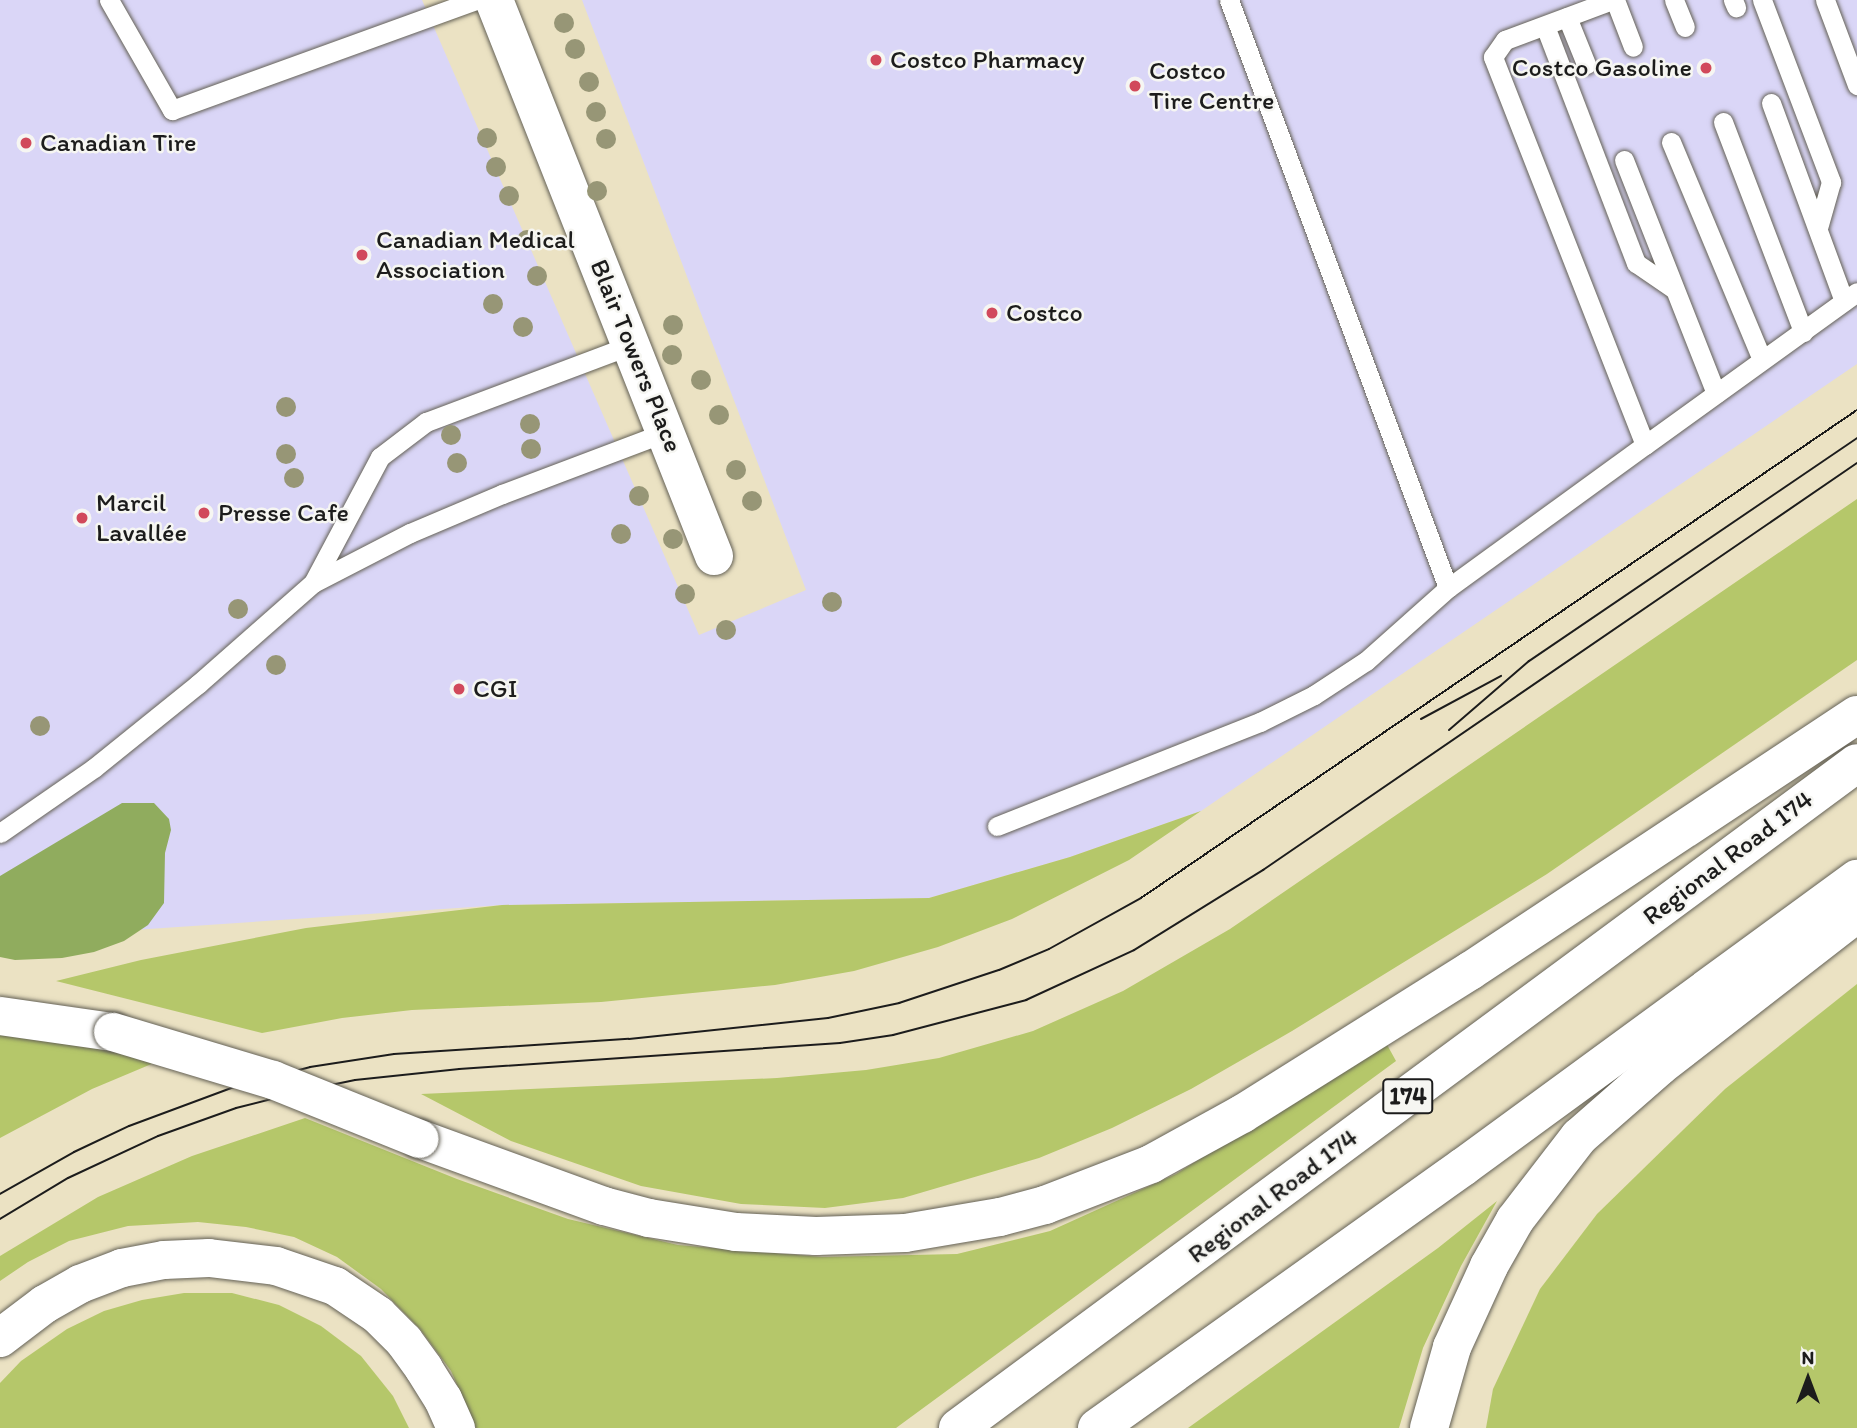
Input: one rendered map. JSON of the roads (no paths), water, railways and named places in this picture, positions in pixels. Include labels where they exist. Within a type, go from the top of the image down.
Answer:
[{"type":"main road","name":"Blair Towers Place","points":[[495,0],[714,556]]},
{"type":"main road","points":[[0,1016],[113,1032],[262,1077],[420,1139],[604,1206],[649,1218],[736,1232],[816,1236],[905,1233],[988,1219],[1045,1205],[1151,1164],[1242,1114],[1515,942],[1857,715]]},
{"type":"main road","name":"Regional Road 174","points":[[958,1428],[1857,763]]},
{"type":"main road","points":[[1097,1428],[1475,1158],[1857,879]]},
{"type":"main road","points":[[1429,1428],[1452,1347],[1489,1266],[1516,1220],[1579,1138],[1660,1066],[1857,913]]},
{"type":"main road","points":[[0,1338],[45,1304],[80,1284],[122,1268],[164,1260],[209,1258],[276,1266],[335,1286],[378,1315],[404,1341],[424,1368],[443,1399],[456,1428]]},
{"type":"lane","points":[[109,0],[172,110],[476,0]]},
{"type":"lane","points":[[1229,0],[1448,588]]},
{"type":"lane","points":[[1633,47],[1614,0],[1505,40],[1493,57],[1645,445]]},
{"type":"lane","points":[[1674,0],[1685,27]]},
{"type":"lane","points":[[1762,0],[1831,182],[1818,228]]},
{"type":"lane","points":[[1825,0],[1857,85]]},
{"type":"lane","points":[[1567,17],[1586,64]]},
{"type":"lane","points":[[1545,26],[1636,263],[1674,289]]},
{"type":"lane","points":[[996,826],[1259,722],[1314,695],[1366,661],[1448,588],[1850,296],[1818,228],[1771,103]]},
{"type":"lane","points":[[1723,122],[1803,332]]},
{"type":"lane","points":[[1671,142],[1762,360]]},
{"type":"lane","points":[[1625,160],[1716,394]]},
{"type":"lane","points":[[313,583],[380,457],[426,422],[631,345]]},
{"type":"lane","points":[[0,833],[94,768],[198,684],[313,583],[410,533],[502,494],[666,432]]},
{"type":"tram line","points":[[0,1194],[74,1152],[129,1126],[234,1087],[310,1067],[394,1054],[629,1039],[828,1018],[899,1003],[999,970],[1049,949],[1141,898],[1857,410]]},
{"type":"tram line","points":[[1449,730],[1529,661],[1857,438]]},
{"type":"tram line","points":[[0,1219],[68,1178],[158,1136],[236,1108],[307,1090],[355,1080],[459,1069],[840,1043],[893,1035],[1026,1000],[1134,950],[1263,870],[1857,463]]},
{"type":"tram line","points":[[1421,719],[1501,676]]},
{"type":"place","name":"Costco Pharmacy","points":[[876,60]]},
{"type":"place","name":"Costco Gasoline","points":[[1706,68]]},
{"type":"place","name":"Costco Tire Centre","points":[[1135,86]]},
{"type":"place","name":"Canadian Tire","points":[[26,143]]},
{"type":"place","name":"Canadian Medical Association","points":[[362,255]]},
{"type":"place","name":"Costco","points":[[992,313]]},
{"type":"place","name":"Presse Cafe","points":[[204,513]]},
{"type":"place","name":"Marcil Lavallée","points":[[82,518]]},
{"type":"place","name":"CGI","points":[[459,689]]}]
